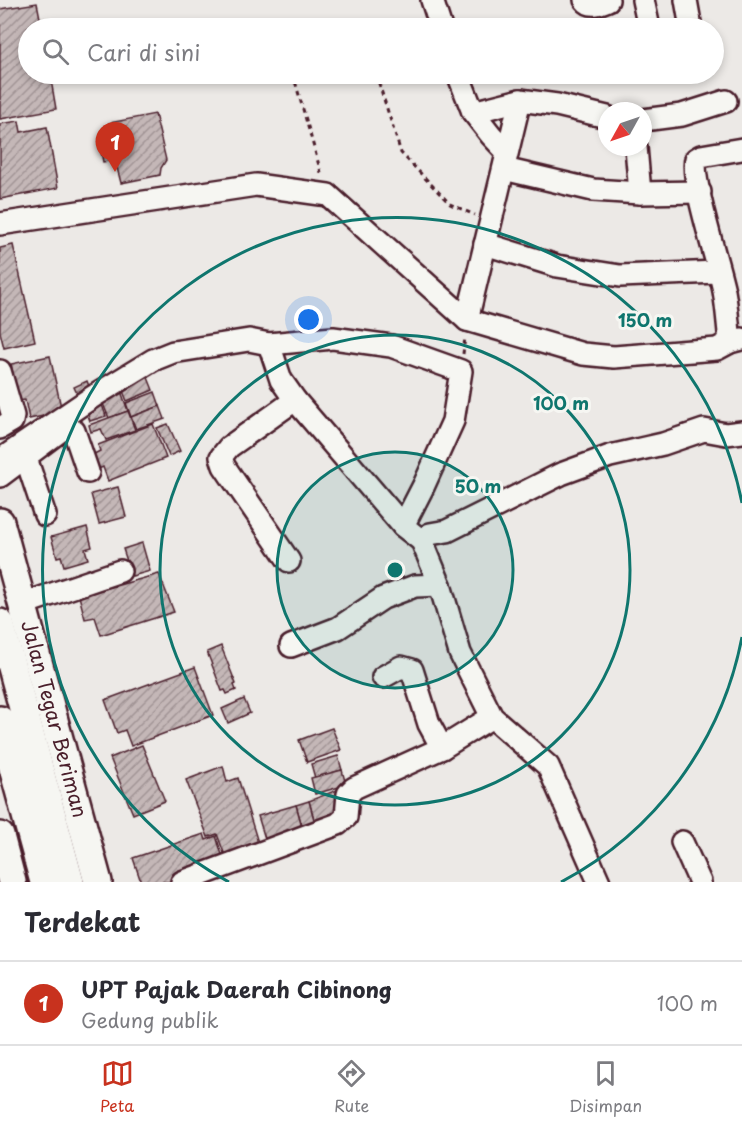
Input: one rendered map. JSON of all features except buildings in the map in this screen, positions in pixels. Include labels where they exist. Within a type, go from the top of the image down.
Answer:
[{"type":"main road","name":"Jalan Tegar Beriman","points":[[0,522],[98,882]]},
{"type":"main road","name":"Jalan Tegar Beriman","points":[[0,623],[70,882]]},
{"type":"main road","points":[[0,720],[44,882]]},
{"type":"main road","points":[[0,836],[12,882]]},
{"type":"street","points":[[432,0],[438,18]]},
{"type":"street","points":[[585,0],[592,5],[608,0]]},
{"type":"street","points":[[643,0],[647,18]]},
{"type":"street","points":[[686,0],[689,18]]},
{"type":"street","points":[[462,84],[473,112],[491,135],[505,160],[593,190],[640,194],[699,192]]},
{"type":"street","points":[[467,321],[520,99]]},
{"type":"street","points":[[473,112],[520,99],[598,115]]},
{"type":"street","points":[[652,119],[682,115],[726,101]]},
{"type":"street","points":[[0,224],[256,185],[328,195],[467,321],[583,354],[614,357],[717,349],[736,341],[699,192],[695,164],[696,159],[701,156],[742,149]]},
{"type":"street","points":[[637,156],[640,194]]},
{"type":"street","points":[[485,244],[557,266],[620,276],[718,272]]},
{"type":"street","points":[[0,460],[94,396],[153,360],[173,352],[249,340],[268,344],[333,338],[392,346],[461,371],[453,421],[403,526]]},
{"type":"street","points":[[268,344],[281,380],[295,400],[403,526],[422,541],[440,585],[460,653],[492,717],[548,766],[598,882]]},
{"type":"street","points":[[0,371],[13,416],[12,421],[0,428]]},
{"type":"street","points":[[289,561],[224,466],[221,457],[230,447],[295,400]]},
{"type":"street","points":[[0,476],[64,428],[74,431],[88,472]]},
{"type":"street","points":[[422,541],[430,534],[447,531],[561,474],[610,456],[663,444],[704,430],[726,434],[742,432]]},
{"type":"street","points":[[26,458],[45,515]]},
{"type":"street","points":[[22,604],[120,571]]},
{"type":"street","points":[[291,646],[338,628],[383,598],[415,586],[440,585]]},
{"type":"street","points":[[382,677],[401,668],[412,670],[429,724],[442,748]]},
{"type":"street","points":[[182,882],[339,824],[346,817],[348,794],[354,788],[442,748],[492,717]]},
{"type":"street","points":[[682,842],[700,882]]},
{"type":"path","points":[[296,84],[328,195]]},
{"type":"path","points":[[379,84],[401,153],[450,204],[491,222]]},
{"type":"path","points":[[461,371],[467,321]]},
{"type":"place","name":"UPT Pajak Daerah Cibinong","points":[[115,172]]}]
